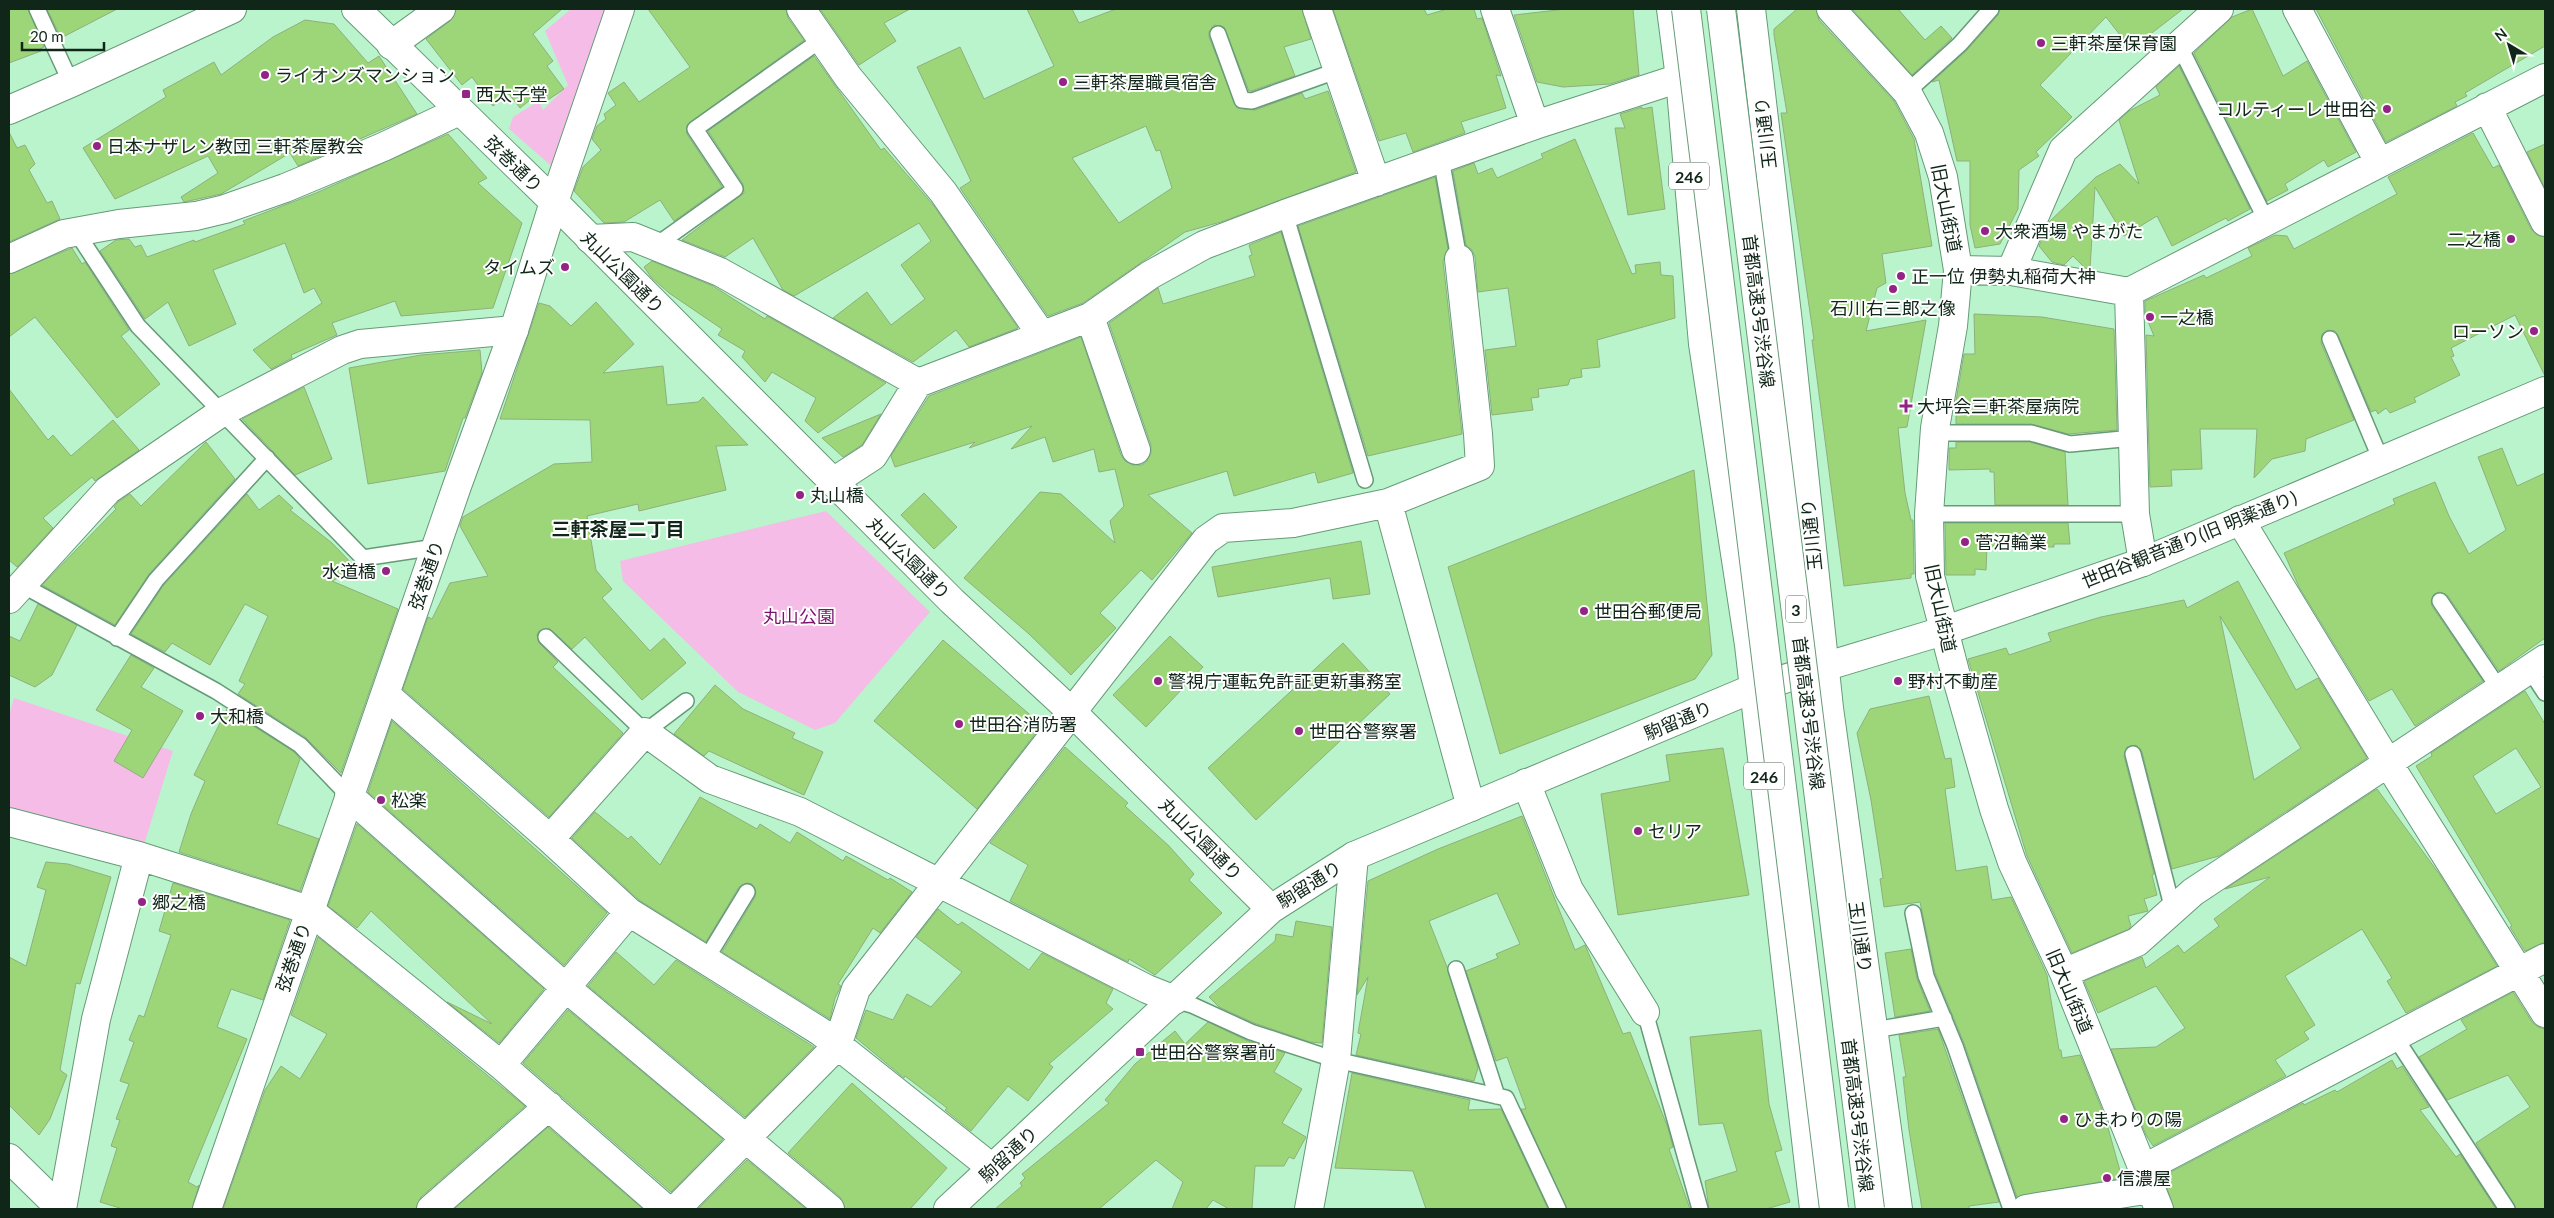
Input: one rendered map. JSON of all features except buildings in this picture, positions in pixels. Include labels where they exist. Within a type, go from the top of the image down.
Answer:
[{"type":"main road","points":[[9,110],[232,9]]},
{"type":"main road","name":"弦巻通り","points":[[207,1209],[348,796],[386,696],[436,547],[514,330],[554,202],[356,9]]},
{"type":"main road","points":[[391,45],[441,9]]},
{"type":"main road","points":[[554,202],[620,9]]},
{"type":"main road","points":[[801,9],[848,77],[944,192],[1041,334]]},
{"type":"main road","points":[[1317,9],[1336,70],[1376,182]]},
{"type":"main road","points":[[1495,9],[1535,125]]},
{"type":"main road","name":"246","points":[[1671,9],[1680,78],[1703,344],[1735,542],[1754,688],[1814,1209]]},
{"type":"main road","name":"首都高速3号渋谷線","points":[[1686,9],[1834,1209]]},
{"type":"main road","name":"首都高速3号渋谷線","points":[[1721,9],[1870,1209]]},
{"type":"main road","name":"玉川通り","points":[[1751,9],[1825,665],[1898,1209]]},
{"type":"main road","name":"旧大山街道","points":[[1831,9],[1906,92],[1929,134],[1943,176],[1958,270],[1953,326],[1934,433],[1929,514],[1930,576],[1943,630],[1994,809],[2012,862],[2064,973],[2151,1189]]},
{"type":"main road","points":[[2011,271],[2063,150],[2218,9]]},
{"type":"main road","points":[[2297,9],[2379,162]]},
{"type":"main road","points":[[833,482],[873,456],[918,382],[1090,317],[1150,275],[1204,245],[1285,214],[1535,125],[1680,78]]},
{"type":"main road","points":[[1958,270],[2011,271],[2129,292],[2545,78]]},
{"type":"main road","points":[[2487,107],[2545,222]]},
{"type":"main road","points":[[9,259],[64,234],[119,224],[196,216],[225,209],[285,188],[374,151],[459,111]]},
{"type":"main road","name":"丸山公園通り","points":[[554,202],[952,601],[1073,713],[1271,908]]},
{"type":"main road","points":[[590,239],[634,237],[720,272],[918,382]]},
{"type":"main road","points":[[676,1209],[748,1139],[837,1046],[856,989],[1206,540],[1223,528],[1293,523],[1388,503],[1480,466],[1459,259]]},
{"type":"main road","points":[[2129,292],[2135,514],[2144,562]]},
{"type":"main road","points":[[1090,317],[1136,450]]},
{"type":"main road","points":[[16,592],[108,490],[222,412],[342,350],[360,344],[514,330]]},
{"type":"main road","name":"世田谷観音通り(旧 明薬通り)","points":[[1825,665],[1943,630],[2144,562],[2545,391]]},
{"type":"main road","points":[[1388,503],[1470,807]]},
{"type":"main road","points":[[2240,520],[2388,763],[2521,971],[2545,1013]]},
{"type":"main road","name":"駒留通り","points":[[948,1209],[1175,1000],[1271,908],[1354,856],[1754,688],[1825,665]]},
{"type":"main road","points":[[2064,973],[2137,942],[2193,892],[2537,665]]},
{"type":"main road","points":[[386,696],[550,839],[629,912],[821,1032],[992,1168]]},
{"type":"main road","points":[[550,839],[645,732],[710,779],[800,812],[1147,989],[1175,1000]]},
{"type":"main road","points":[[1526,784],[1569,890],[1645,1012]]},
{"type":"main road","points":[[348,796],[565,987],[830,1209]]},
{"type":"main road","points":[[9,822],[139,856],[310,910],[501,1065],[666,1209]]},
{"type":"main road","points":[[61,1209],[96,1019],[139,856]]},
{"type":"main road","points":[[1309,1209],[1336,1060],[1354,856]]},
{"type":"main road","points":[[501,1065],[629,912]]},
{"type":"main road","points":[[2026,1209],[2151,1189],[2395,1037],[2545,958]]},
{"type":"main road","points":[[434,1209],[549,1106]]},
{"type":"main road","points":[[9,1158],[61,1209]]},
{"type":"lane","points":[[37,9],[71,83]]},
{"type":"lane","points":[[1906,92],[1960,44],[1991,9]]},
{"type":"lane","points":[[1218,34],[1242,100],[1252,101],[1336,70]]},
{"type":"lane","points":[[655,246],[735,189],[695,130],[822,39]]},
{"type":"lane","points":[[2179,45],[2266,220]]},
{"type":"lane","points":[[1441,158],[1459,259]]},
{"type":"lane","points":[[1285,214],[1365,480]]},
{"type":"lane","points":[[77,232],[138,326],[363,558],[436,547]]},
{"type":"lane","points":[[2330,339],[2381,460]]},
{"type":"lane","points":[[1934,433],[2031,434],[2070,444],[2132,438]]},
{"type":"lane","points":[[117,638],[156,580],[267,458]]},
{"type":"lane","points":[[1929,514],[2135,514]]},
{"type":"lane","points":[[16,592],[117,638],[216,691],[300,745],[348,796]]},
{"type":"lane","points":[[2440,601],[2500,690]]},
{"type":"lane","points":[[546,637],[645,732],[686,701]]},
{"type":"lane","points":[[2537,665],[2545,693]]},
{"type":"lane","points":[[2133,754],[2173,910]]},
{"type":"lane","points":[[705,961],[747,892]]},
{"type":"lane","points":[[1914,913],[1926,976],[1944,1018],[2011,1209]]},
{"type":"lane","points":[[1456,969],[1497,1096]]},
{"type":"lane","points":[[1175,1000],[1192,1005],[1251,1032],[1336,1060],[1506,1098],[1558,1209]]},
{"type":"lane","points":[[1645,1012],[1700,1209]]},
{"type":"lane","points":[[1874,1030],[1944,1018]]},
{"type":"lane","points":[[2395,1037],[2507,1209]]},
{"type":"green space","points":[[571,9],[612,9],[556,170],[509,129],[513,117],[539,101],[543,110],[568,85],[545,31]]},
{"type":"green space","name":"丸山公園","points":[[826,511],[930,612],[835,723],[815,730],[738,692],[623,581],[620,561]]},
{"type":"green space","points":[[14,698],[173,751],[143,848],[9,809],[9,715]]},
{"type":"place","name":"三軒茶屋保育園","points":[[2041,43]]},
{"type":"place","name":"ライオンズマンション","points":[[265,75]]},
{"type":"place","name":"三軒茶屋職員宿舎","points":[[1063,82]]},
{"type":"place","name":"西太子堂","points":[[466,94]]},
{"type":"place","name":"コルティーレ世田谷","points":[[2387,109]]},
{"type":"place","name":"日本ナザレン教団 三軒茶屋教会","points":[[97,146]]},
{"type":"place","name":"大衆酒場 やまがた","points":[[1985,231]]},
{"type":"place","name":"二之橋","points":[[2511,239]]},
{"type":"place","name":"タイムズ","points":[[565,267]]},
{"type":"place","name":"正一位 伊勢丸稲荷大神","points":[[1901,276]]},
{"type":"place","name":"石川右三郎之像","points":[[1893,289]]},
{"type":"place","name":"一之橋","points":[[2150,317]]},
{"type":"place","name":"ローソン","points":[[2534,331]]},
{"type":"place","name":"大坪会三軒茶屋病院","points":[[1906,406]]},
{"type":"place","name":"丸山橋","points":[[800,495]]},
{"type":"place","name":"菅沼輪業","points":[[1965,542]]},
{"type":"place","name":"水道橋","points":[[386,571]]},
{"type":"place","name":"世田谷郵便局","points":[[1584,611]]},
{"type":"place","name":"警視庁運転免許証更新事務室","points":[[1158,681]]},
{"type":"place","name":"野村不動産","points":[[1898,681]]},
{"type":"place","name":"大和橋","points":[[200,716]]},
{"type":"place","name":"世田谷消防署","points":[[959,724]]},
{"type":"place","name":"世田谷警察署","points":[[1299,731]]},
{"type":"place","name":"松楽","points":[[381,800]]},
{"type":"place","name":"セリア","points":[[1638,831]]},
{"type":"place","name":"郷之橋","points":[[142,902]]},
{"type":"place","name":"世田谷警察署前","points":[[1140,1052]]},
{"type":"place","name":"ひまわりの陽","points":[[2064,1119]]},
{"type":"place","name":"信濃屋","points":[[2107,1178]]},
{"type":"district","name":"三軒茶屋二丁目","points":[[618,528]]}]
